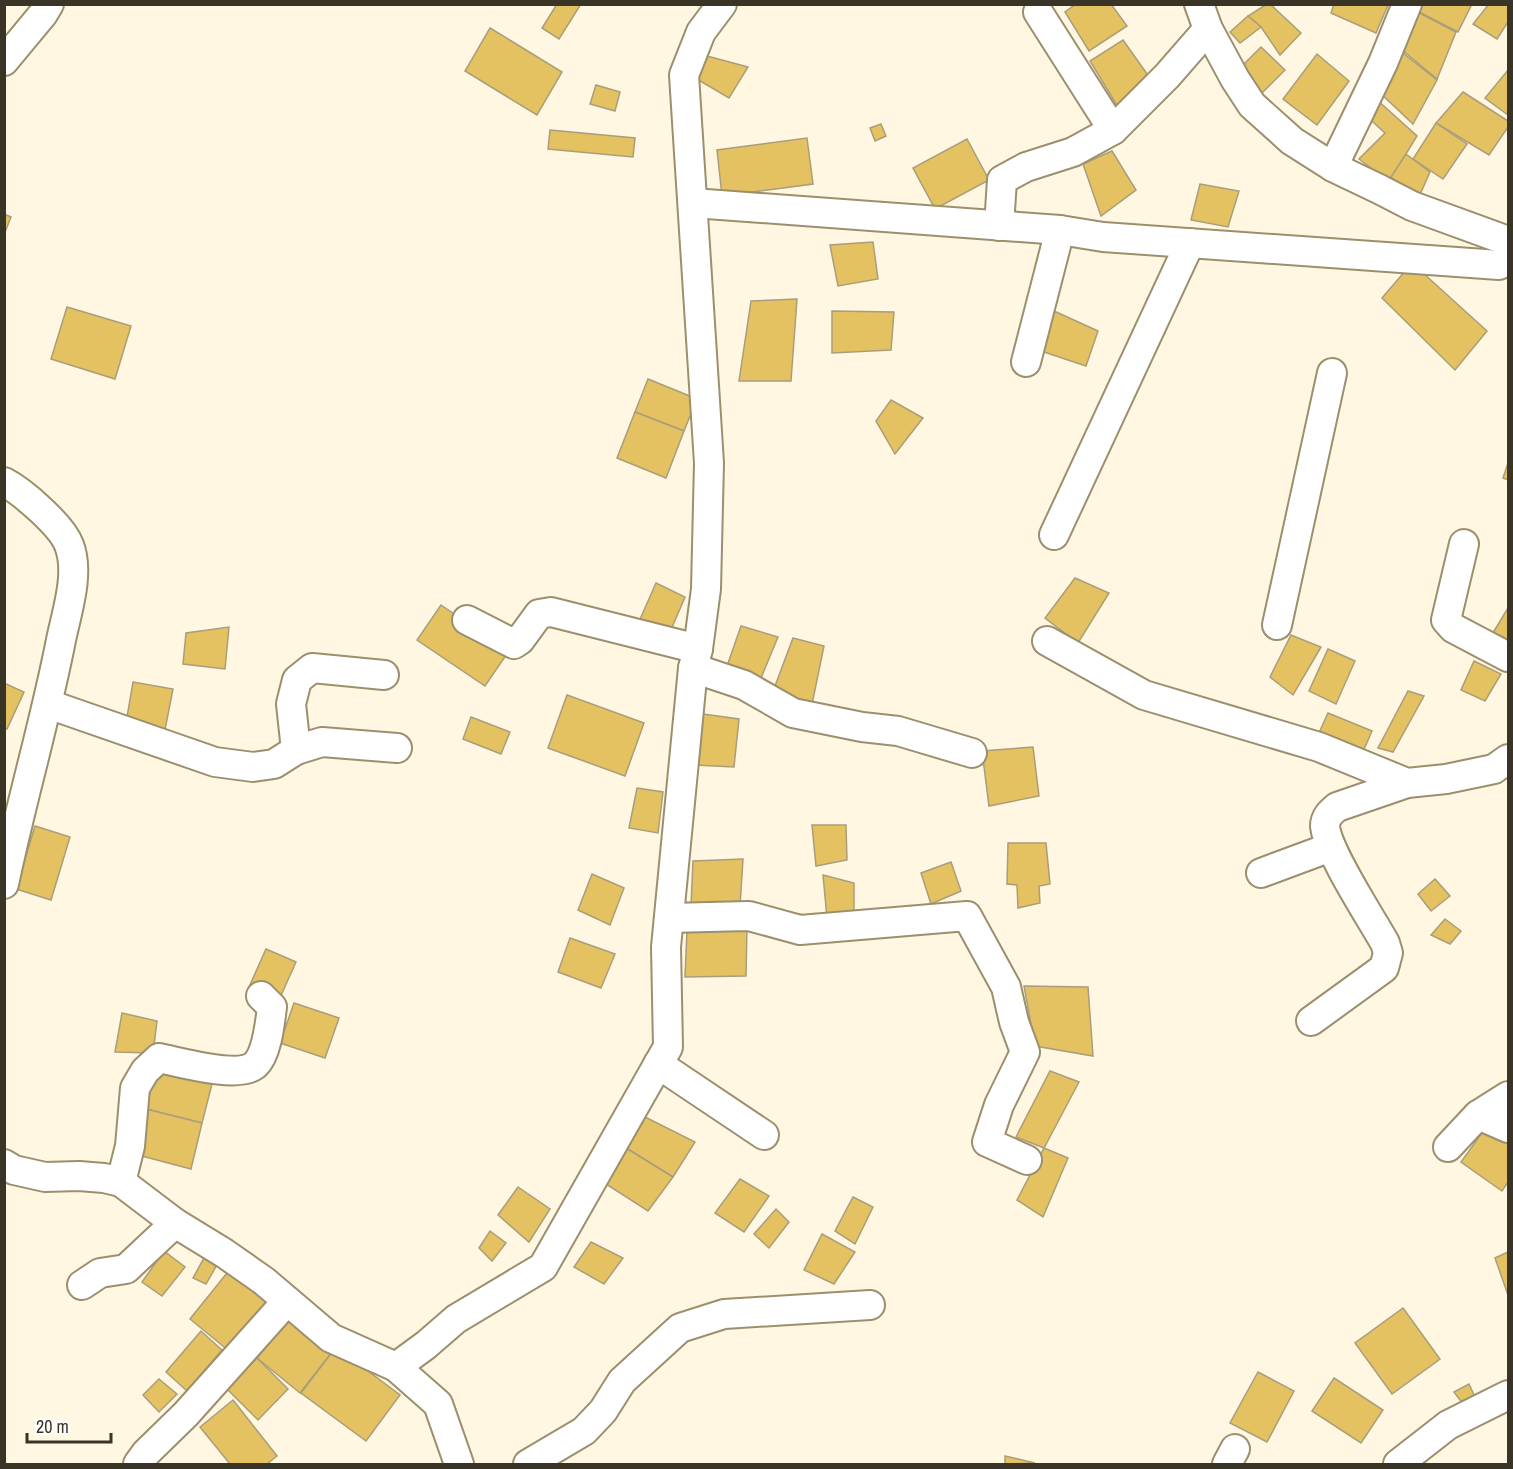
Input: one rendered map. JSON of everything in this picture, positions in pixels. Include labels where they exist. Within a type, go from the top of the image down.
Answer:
[{"type":"street","points":[[4,61],[43,14],[48,4]]},
{"type":"street","points":[[396,1367],[456,1319],[543,1267],[668,1047],[666,947],[696,658],[706,589],[709,463],[684,75],[701,32],[722,4]]},
{"type":"street","points":[[1333,167],[1383,63],[1407,4]]},
{"type":"street","points":[[1038,12],[1113,130]]},
{"type":"street","points":[[999,226],[1002,180],[1026,167],[1073,152],[1113,130],[1167,76],[1203,17]]},
{"type":"street","points":[[1203,17],[1235,79],[1252,105],[1292,141],[1333,167],[1412,206],[1509,241]]},
{"type":"street","points":[[693,203],[1060,230],[1102,237],[1499,266],[1509,260]]},
{"type":"street","points":[[1026,362],[1060,230]]},
{"type":"street","points":[[1054,535],[1190,243]]},
{"type":"street","points":[[1277,626],[1332,373]]},
{"type":"street","points":[[4,482],[50,518],[69,545],[74,578],[48,704],[4,884]]},
{"type":"street","points":[[1464,544],[1446,620],[1453,628],[1509,657]]},
{"type":"street","points":[[467,620],[514,644],[520,640],[538,614],[551,612],[696,658],[793,713],[862,727],[898,731],[972,753]]},
{"type":"street","points":[[1047,640],[1144,695],[1319,747],[1407,783]]},
{"type":"street","points":[[296,750],[291,704],[297,680],[312,668],[384,675]]},
{"type":"street","points":[[48,704],[215,762],[253,767],[274,764],[296,750],[322,742],[397,748]]},
{"type":"street","points":[[1311,1022],[1384,968],[1388,953],[1385,943],[1331,847],[1325,825],[1328,814],[1337,807],[1407,783],[1446,779],[1494,769],[1509,759]]},
{"type":"street","points":[[1262,873],[1331,847]]},
{"type":"street","points":[[669,918],[749,916],[800,930],[967,916],[1006,987],[1014,1022],[1025,1052],[999,1105],[987,1142],[1028,1160]]},
{"type":"street","points":[[121,1182],[130,1146],[135,1088],[145,1071],[159,1058],[228,1070],[248,1069],[255,1065],[261,1058],[270,1030],[272,1007],[261,996]]},
{"type":"street","points":[[658,1064],[764,1135]]},
{"type":"street","points":[[1448,1147],[1478,1115],[1509,1096]]},
{"type":"street","points":[[1478,1115],[1509,1128]]},
{"type":"street","points":[[4,1164],[14,1170],[45,1177],[79,1176],[121,1182],[175,1223],[264,1281],[331,1338],[396,1367],[438,1404],[459,1464]]},
{"type":"street","points":[[82,1285],[100,1273],[126,1269],[175,1223]]},
{"type":"street","points":[[138,1464],[287,1301]]},
{"type":"street","points":[[528,1464],[584,1431],[603,1411],[622,1381],[680,1328],[724,1314],[870,1305]]},
{"type":"street","points":[[1398,1464],[1448,1425],[1509,1395]]},
{"type":"building","points":[[557,4],[581,4],[559,39],[542,28]]},
{"type":"building","points":[[1076,4],[1111,4],[1127,26],[1089,51],[1065,12]]},
{"type":"building","points":[[1270,4],[1301,33],[1280,55],[1261,27],[1248,16]]},
{"type":"building","points":[[1334,4],[1388,5],[1376,33],[1331,13]]},
{"type":"building","points":[[1412,4],[1472,4],[1458,32],[1411,8]]},
{"type":"building","points":[[1489,4],[1508,4],[1508,22],[1497,39],[1473,24]]},
{"type":"building","points":[[1410,8],[1456,32],[1437,79],[1395,44]]},
{"type":"building","points":[[1248,16],[1261,27],[1240,43],[1230,32]]},
{"type":"building","points":[[490,28],[562,72],[537,115],[465,71]]},
{"type":"building","points":[[1123,40],[1152,81],[1121,112],[1090,61]]},
{"type":"building","points":[[1394,46],[1437,80],[1413,124],[1375,88]]},
{"type":"building","points":[[1261,47],[1285,70],[1262,93],[1238,70]]},
{"type":"building","points":[[1317,54],[1349,81],[1317,125],[1283,99]]},
{"type":"building","points":[[707,56],[748,67],[729,98],[695,78]]},
{"type":"building","points":[[1508,70],[1508,115],[1485,98]]},
{"type":"building","points":[[596,85],[620,92],[615,111],[590,104]]},
{"type":"building","points":[[1463,92],[1508,121],[1508,127],[1489,155],[1436,123]]},
{"type":"building","points":[[1376,99],[1417,136],[1389,182],[1359,159],[1385,133],[1363,113]]},
{"type":"building","points":[[1436,123],[1467,144],[1443,179],[1413,159]]},
{"type":"building","points":[[881,124],[886,136],[875,141],[870,128]]},
{"type":"building","points":[[550,130],[635,138],[633,157],[548,149]]},
{"type":"building","points":[[807,138],[813,184],[722,196],[717,150]]},
{"type":"building","points":[[967,139],[989,180],[935,209],[913,168]]},
{"type":"building","points":[[1112,151],[1136,190],[1101,216],[1083,164]]},
{"type":"building","points":[[1406,154],[1430,172],[1418,199],[1391,177]]},
{"type":"building","points":[[1200,184],[1239,191],[1228,227],[1191,220]]},
{"type":"building","points":[[4,214],[11,217],[4,235]]},
{"type":"building","points":[[873,242],[878,279],[838,286],[830,245]]},
{"type":"building","points":[[1412,263],[1487,331],[1455,370],[1382,298]]},
{"type":"building","points":[[797,299],[791,381],[739,381],[751,301]]},
{"type":"building","points":[[67,307],[131,326],[115,379],[51,359]]},
{"type":"building","points":[[832,311],[894,312],[891,350],[832,353]]},
{"type":"building","points":[[1054,311],[1098,331],[1086,366],[1041,351]]},
{"type":"building","points":[[648,379],[697,399],[684,431],[635,412]]},
{"type":"building","points":[[891,400],[923,418],[895,454],[876,421]]},
{"type":"building","points":[[635,412],[684,431],[666,478],[617,458]]},
{"type":"building","points":[[1508,463],[1508,480],[1503,478]]},
{"type":"building","points":[[1075,578],[1109,593],[1078,643],[1045,618]]},
{"type":"building","points":[[656,583],[685,597],[667,639],[637,626]]},
{"type":"building","points":[[441,605],[509,651],[485,686],[417,640]]},
{"type":"building","points":[[1508,608],[1508,650],[1488,641]]},
{"type":"building","points":[[741,626],[778,637],[761,678],[726,669]]},
{"type":"building","points":[[229,627],[225,669],[183,664],[186,633]]},
{"type":"building","points":[[1291,635],[1321,647],[1293,695],[1270,677]]},
{"type":"building","points":[[793,638],[824,646],[810,714],[775,686]]},
{"type":"building","points":[[1328,649],[1355,661],[1336,704],[1309,691]]},
{"type":"building","points":[[1474,661],[1501,674],[1485,701],[1461,690]]},
{"type":"building","points":[[133,682],[173,689],[165,730],[126,723]]},
{"type":"building","points":[[4,683],[24,692],[7,729],[4,728]]},
{"type":"building","points":[[1408,691],[1424,696],[1393,752],[1378,748]]},
{"type":"building","points":[[567,695],[644,723],[625,776],[548,748]]},
{"type":"building","points":[[1328,713],[1372,731],[1362,754],[1318,735]]},
{"type":"building","points":[[703,714],[739,719],[734,767],[695,765]]},
{"type":"building","points":[[471,717],[510,732],[501,754],[463,739]]},
{"type":"building","points":[[1033,747],[1039,796],[989,806],[982,751]]},
{"type":"building","points":[[637,788],[663,792],[658,833],[629,828]]},
{"type":"building","points":[[812,825],[846,825],[847,860],[816,866]]},
{"type":"building","points":[[35,826],[70,837],[51,900],[16,889]]},
{"type":"building","points":[[1008,843],[1046,843],[1050,884],[1039,886],[1040,903],[1018,908],[1017,885],[1007,884]]},
{"type":"building","points":[[743,859],[740,906],[691,906],[693,861]]},
{"type":"building","points":[[951,862],[961,891],[931,904],[921,873]]},
{"type":"building","points":[[592,874],[624,888],[610,925],[578,910]]},
{"type":"building","points":[[823,875],[854,883],[854,914],[827,918]]},
{"type":"building","points":[[1435,879],[1450,896],[1431,911],[1418,894]]},
{"type":"building","points":[[1445,919],[1461,931],[1450,944],[1431,935]]},
{"type":"building","points":[[747,925],[746,976],[685,977],[687,930]]},
{"type":"building","points":[[570,938],[615,954],[601,988],[558,972]]},
{"type":"building","points":[[266,949],[296,962],[279,1000],[249,987]]},
{"type":"building","points":[[1024,986],[1088,987],[1093,1056],[1035,1046]]},
{"type":"building","points":[[294,1003],[339,1018],[325,1058],[280,1043]]},
{"type":"building","points":[[122,1013],[157,1021],[153,1053],[115,1052]]},
{"type":"building","points":[[156,1065],[213,1080],[202,1123],[146,1109]]},
{"type":"building","points":[[1050,1071],[1079,1082],[1044,1148],[1016,1137]]},
{"type":"building","points":[[146,1109],[202,1123],[191,1169],[134,1154]]},
{"type":"building","points":[[643,1116],[695,1142],[673,1177],[626,1148]]},
{"type":"building","points":[[1489,1123],[1508,1138],[1508,1182],[1502,1191],[1461,1162]]},
{"type":"building","points":[[626,1148],[673,1177],[648,1211],[606,1184]]},
{"type":"building","points":[[1044,1148],[1068,1158],[1043,1217],[1017,1200]]},
{"type":"building","points":[[740,1179],[769,1196],[744,1232],[715,1213]]},
{"type":"building","points":[[518,1187],[550,1209],[529,1242],[498,1215]]},
{"type":"building","points":[[853,1197],[873,1207],[855,1244],[835,1231]]},
{"type":"building","points":[[776,1209],[789,1222],[769,1248],[754,1234]]},
{"type":"building","points":[[490,1231],[506,1243],[492,1261],[479,1248]]},
{"type":"building","points":[[822,1234],[855,1252],[834,1284],[804,1270]]},
{"type":"building","points":[[591,1242],[623,1258],[604,1284],[574,1267]]},
{"type":"building","points":[[164,1251],[185,1267],[162,1296],[142,1282]]},
{"type":"building","points":[[1508,1252],[1508,1295],[1495,1258]]},
{"type":"building","points":[[205,1256],[218,1263],[206,1284],[193,1278]]},
{"type":"building","points":[[231,1268],[270,1306],[229,1351],[190,1319]]},
{"type":"building","points":[[1403,1308],[1440,1359],[1392,1394],[1355,1343]]},
{"type":"building","points":[[294,1313],[336,1347],[300,1393],[257,1358]]},
{"type":"building","points":[[201,1331],[222,1350],[187,1391],[166,1372]]},
{"type":"building","points":[[336,1347],[400,1395],[366,1441],[301,1393]]},
{"type":"building","points":[[257,1358],[288,1389],[258,1420],[227,1389]]},
{"type":"building","points":[[1258,1372],[1294,1391],[1267,1442],[1230,1423]]},
{"type":"building","points":[[1334,1378],[1383,1410],[1361,1443],[1312,1411]]},
{"type":"building","points":[[159,1379],[177,1394],[159,1412],[143,1395]]},
{"type":"building","points":[[1469,1384],[1475,1397],[1463,1404],[1454,1392]]},
{"type":"building","points":[[233,1400],[277,1456],[267,1464],[230,1464],[200,1427]]},
{"type":"building","points":[[1005,1456],[1035,1463],[1005,1464]]}]
